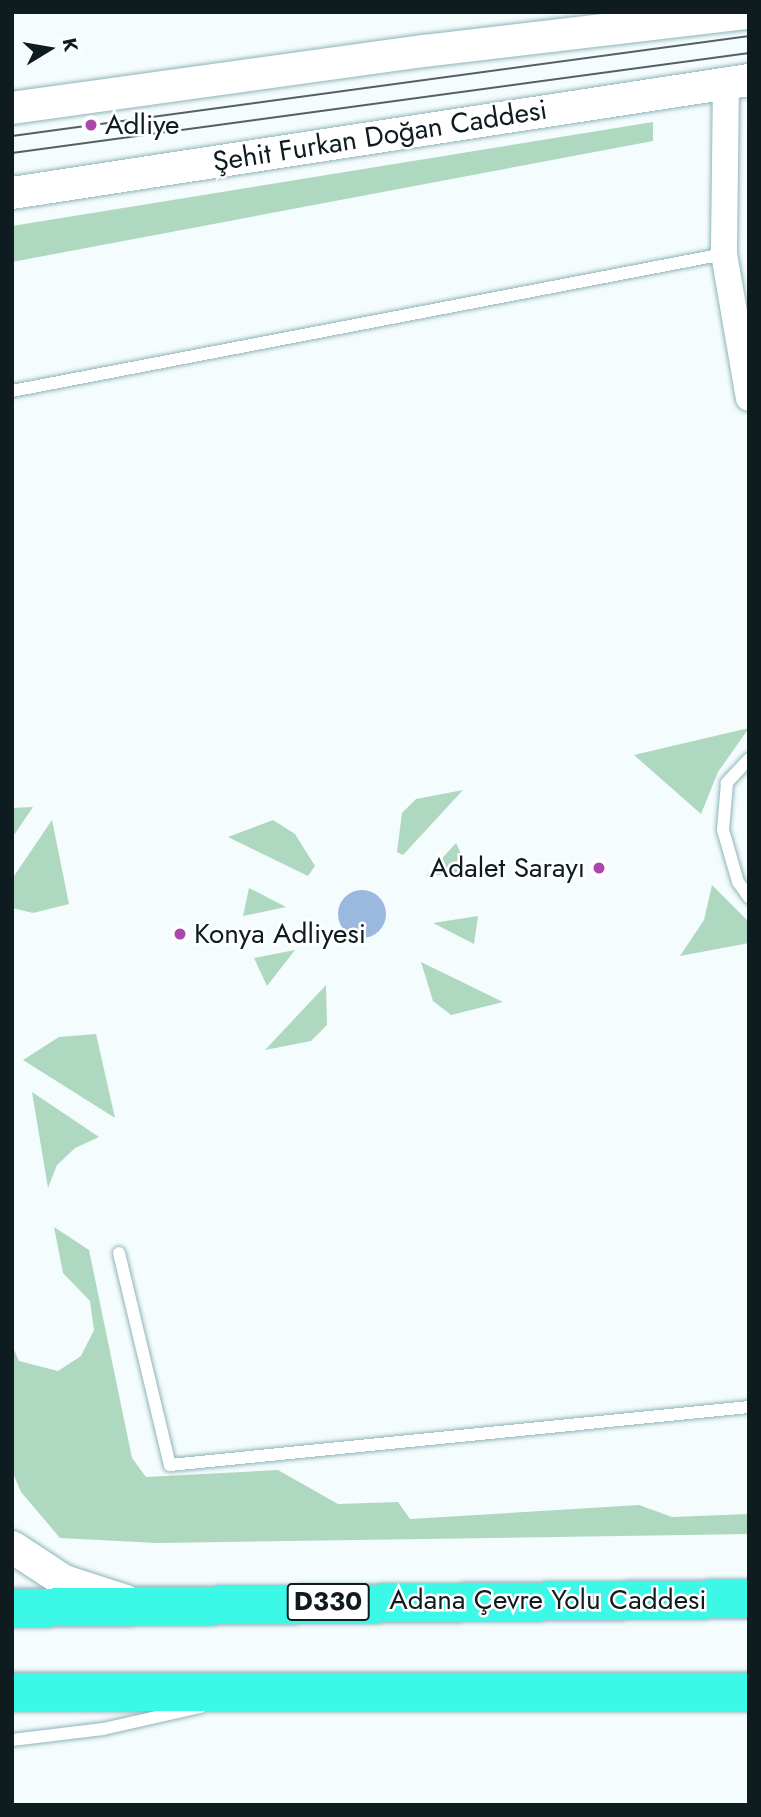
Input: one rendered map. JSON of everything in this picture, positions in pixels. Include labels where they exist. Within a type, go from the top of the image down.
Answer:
[{"type":"highway","name":"Adana Çevre Yolu Caddesi","points":[[12,1608],[134,1603],[749,1599]]},
{"type":"highway","points":[[12,1692],[749,1692]]},
{"type":"street","points":[[12,108],[424,51],[749,13]]},
{"type":"street","points":[[738,81],[724,254],[749,398]]},
{"type":"street","name":"Şehit Furkan Doğan Caddesi","points":[[12,194],[738,81]]},
{"type":"street","points":[[12,1547],[64,1581],[134,1603]]},
{"type":"lane","points":[[12,391],[724,254]]},
{"type":"lane","points":[[749,760],[727,783],[723,830],[738,882],[749,897]]},
{"type":"lane","points":[[119,1253],[170,1465],[749,1407]]},
{"type":"lane","points":[[12,1740],[103,1729],[256,1692]]},
{"type":"green space","points":[[653,122],[653,141],[12,262],[12,226]]},
{"type":"green space","points":[[749,728],[718,772],[701,814],[634,755]]},
{"type":"green space","points":[[463,790],[403,855],[397,852],[402,813],[416,799]]},
{"type":"green space","points":[[33,807],[12,838],[12,808]]},
{"type":"green space","points":[[52,820],[69,904],[33,913],[12,908],[12,879]]},
{"type":"green space","points":[[273,820],[295,834],[315,866],[308,876],[228,837]]},
{"type":"green space","points":[[456,843],[469,872],[426,876]]},
{"type":"green space","points":[[712,885],[749,922],[749,943],[680,956],[704,920]]},
{"type":"green space","points":[[249,888],[286,907],[243,916]]},
{"type":"green space","points":[[478,916],[474,944],[433,923]]},
{"type":"green space","points":[[295,950],[267,986],[254,958]]},
{"type":"green space","points":[[421,962],[503,1002],[451,1015],[433,1001]]},
{"type":"green space","points":[[326,985],[327,1025],[311,1041],[265,1050]]},
{"type":"green space","points":[[96,1034],[115,1118],[23,1060],[59,1037]]},
{"type":"green space","points":[[32,1092],[99,1137],[75,1148],[57,1165],[48,1188]]},
{"type":"green space","points":[[54,1227],[89,1250],[132,1458],[146,1477],[278,1470],[338,1504],[398,1502],[410,1519],[639,1505],[672,1517],[749,1514],[749,1534],[157,1543],[60,1538],[21,1492],[12,1471],[12,1345],[19,1361],[58,1371],[81,1356],[94,1330],[90,1301],[63,1273]]},
{"type":"water","points":[[362,890],[379,897],[386,914],[379,931],[362,938],[345,931],[338,914],[345,897]]},
{"type":"tram line","points":[[12,136],[749,36]]},
{"type":"tram line","points":[[12,153],[749,53]]},
{"type":"place","name":"Adliye","points":[[91,125]]},
{"type":"place","name":"Adalet Sarayı","points":[[599,868]]},
{"type":"place","name":"Konya Adliyesi","points":[[180,934]]}]
